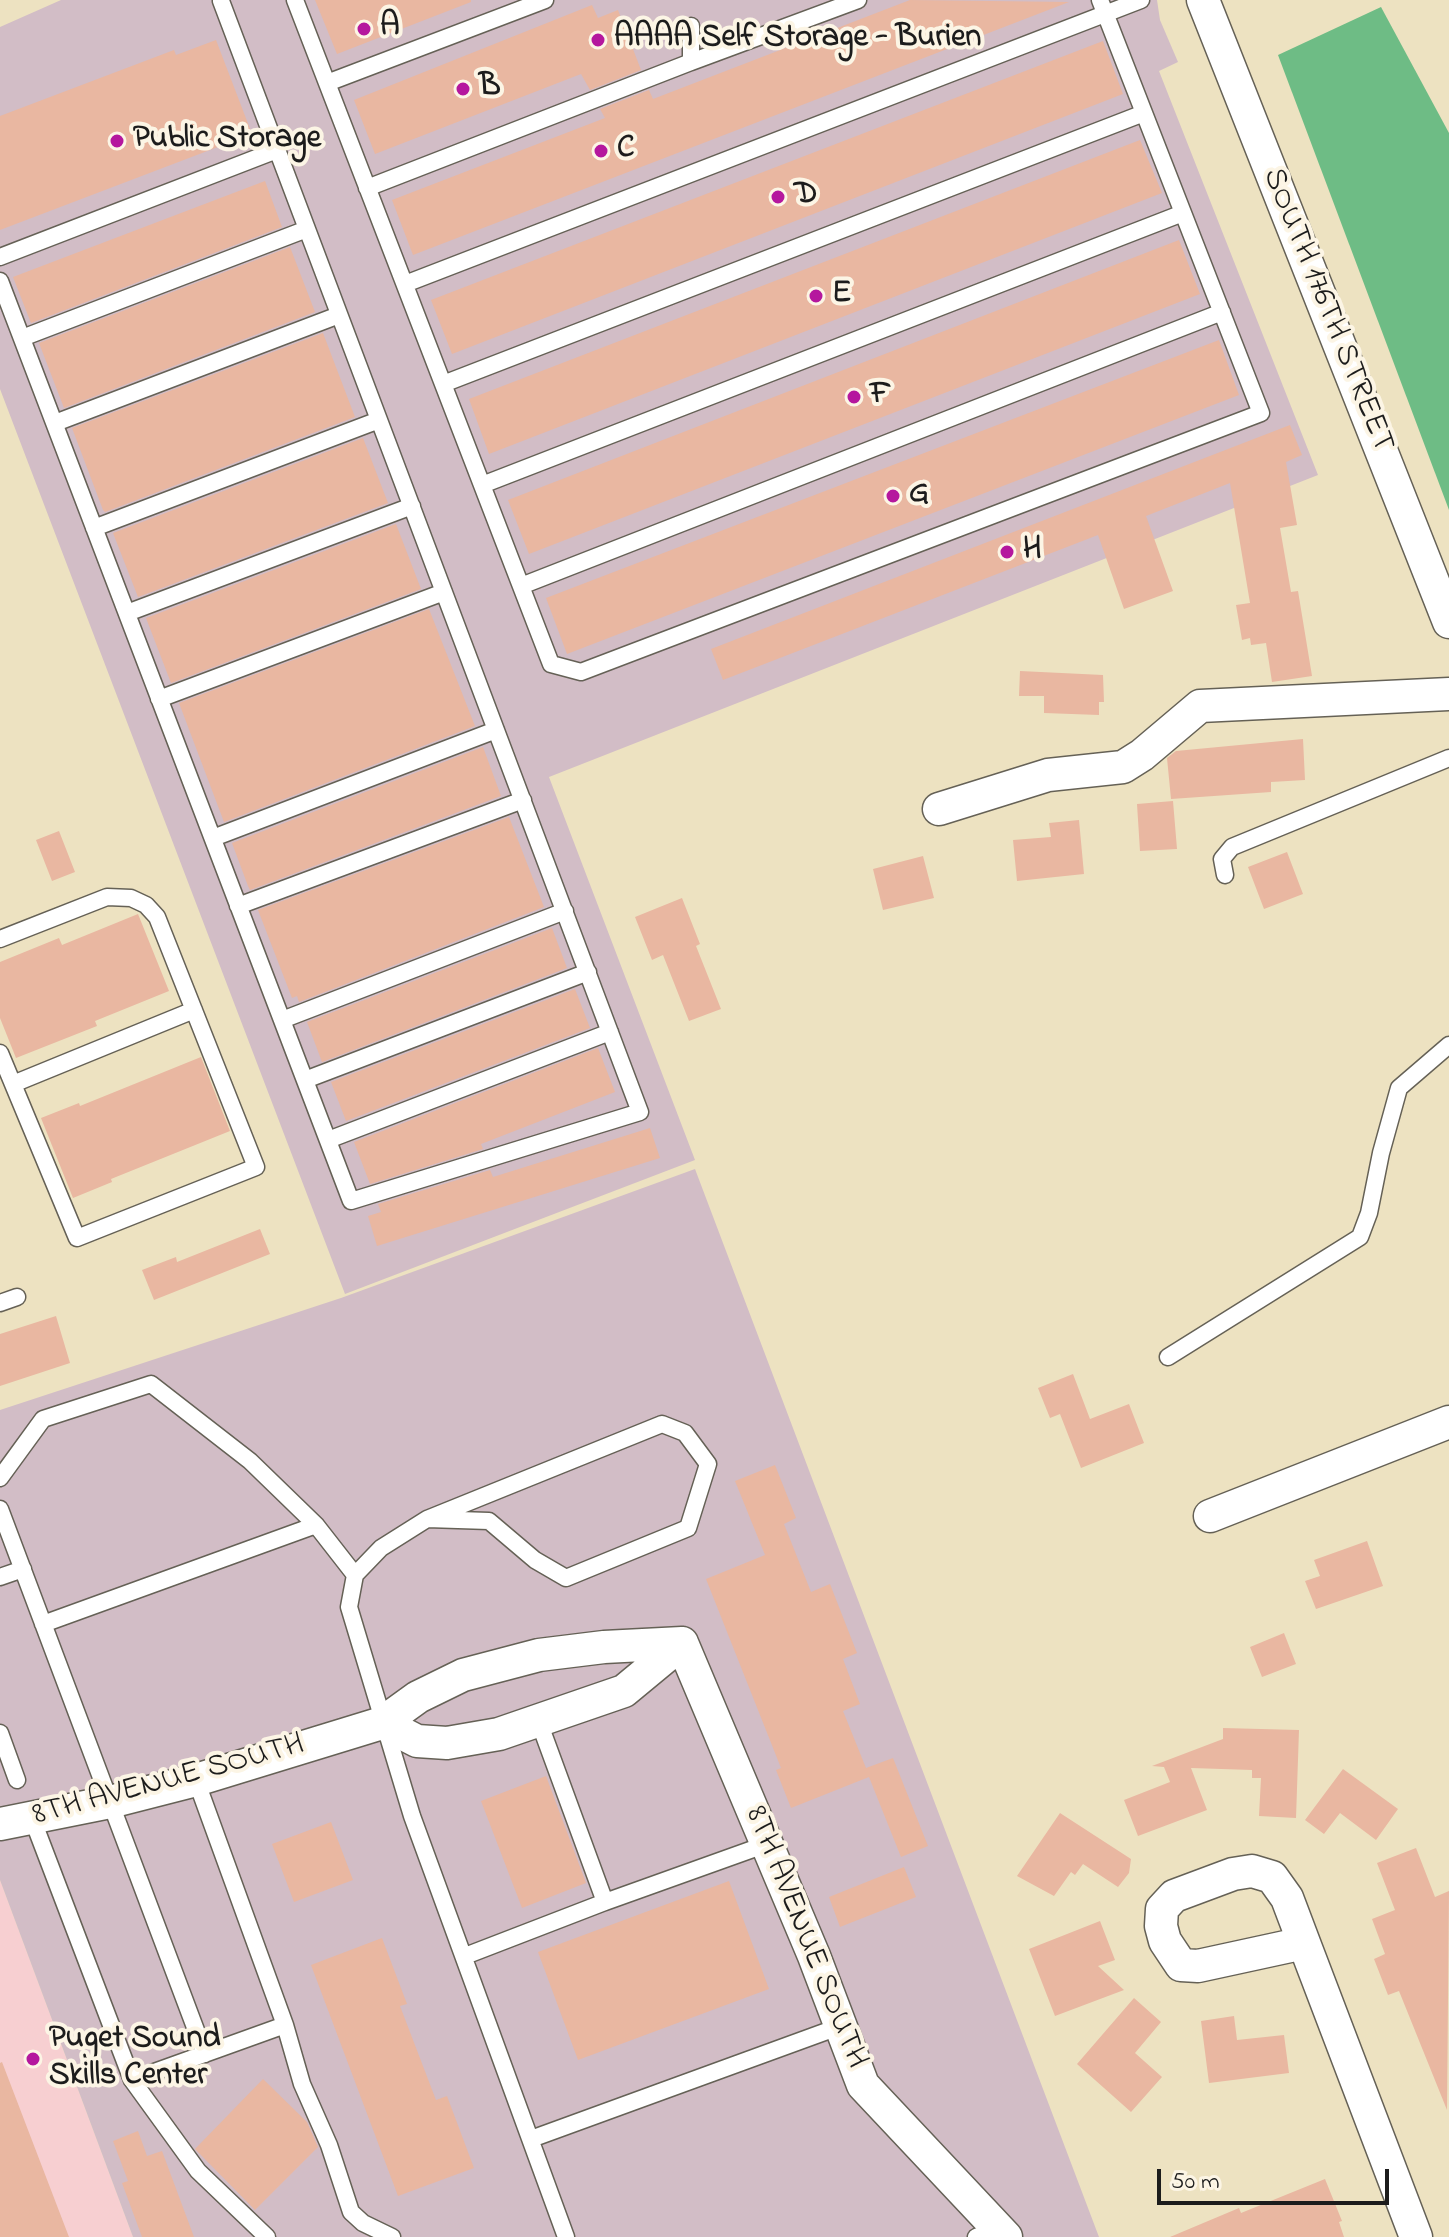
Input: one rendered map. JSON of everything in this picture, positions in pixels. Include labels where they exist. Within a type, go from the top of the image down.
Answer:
[{"type":"street","name":"SOUTH 176TH STREET","points":[[1203,0],[1449,622]]},
{"type":"street","points":[[939,809],[1048,775],[1123,767],[1200,706],[1449,694]]},
{"type":"street","points":[[1210,1516],[1449,1422]]},
{"type":"street","points":[[382,1723],[417,1741],[447,1743],[499,1734],[624,1691],[682,1643]]},
{"type":"street","name":"8TH AVENUE SOUTH","points":[[0,1824],[110,1802],[196,1780],[382,1723],[418,1697],[478,1671],[539,1655],[604,1647],[682,1643],[767,1844],[863,2085],[994,2234]]},
{"type":"street","points":[[1304,1943],[1416,2237]]},
{"type":"lane","points":[[295,0],[551,664],[581,672],[1261,413],[1102,7]]},
{"type":"lane","points":[[327,83],[545,0]]},
{"type":"lane","points":[[367,188],[858,0]]},
{"type":"lane","points":[[405,284],[1102,7],[1141,0]]},
{"type":"lane","points":[[0,281],[351,1201],[640,1112],[221,1]]},
{"type":"lane","points":[[691,26],[691,62]]},
{"type":"lane","points":[[443,384],[1144,113]]},
{"type":"lane","points":[[0,257],[277,150]]},
{"type":"lane","points":[[482,485],[1183,213]]},
{"type":"lane","points":[[22,338],[307,229]]},
{"type":"lane","points":[[521,586],[1222,312]]},
{"type":"lane","points":[[55,423],[339,315]]},
{"type":"lane","points":[[94,528],[379,420]]},
{"type":"lane","points":[[127,613],[412,506]]},
{"type":"lane","points":[[159,699],[444,592]]},
{"type":"lane","points":[[213,838],[496,730]]},
{"type":"lane","points":[[1225,875],[1222,859],[1232,847],[1449,758]]},
{"type":"lane","points":[[238,906],[523,800]]},
{"type":"lane","points":[[0,939],[107,897],[131,898],[146,905],[157,917],[256,1167],[77,1238],[0,1053]]},
{"type":"lane","points":[[282,1020],[565,911]]},
{"type":"lane","points":[[305,1080],[588,972]]},
{"type":"lane","points":[[13,1084],[194,1010]]},
{"type":"lane","points":[[328,1140],[610,1032]]},
{"type":"lane","points":[[1168,1357],[1360,1237],[1369,1213],[1399,1088],[1449,1045]]},
{"type":"lane","points":[[0,1303],[17,1297]]},
{"type":"lane","points":[[0,1478],[43,1419],[151,1384],[250,1461],[316,1525],[355,1575]]},
{"type":"lane","points":[[427,1519],[489,1521],[535,1560],[566,1578],[688,1528],[708,1464],[685,1433],[662,1424],[427,1519],[381,1548],[355,1575],[349,1607],[412,1816],[566,2237]]},
{"type":"lane","points":[[0,1509],[205,2054]]},
{"type":"lane","points":[[43,1624],[316,1525]]},
{"type":"lane","points":[[0,1577],[23,1569]]},
{"type":"lane","points":[[539,1722],[605,1902]]},
{"type":"lane","points":[[0,1733],[17,1780]]},
{"type":"lane","points":[[196,1780],[285,2025],[302,2084],[329,2145],[351,2212],[363,2223],[392,2237]]},
{"type":"lane","points":[[32,1818],[132,2080],[198,2171],[267,2237]]},
{"type":"lane","points":[[465,1956],[767,1844]]},
{"type":"lane","points":[[132,2080],[285,2025]]},
{"type":"lane","points":[[531,2139],[841,2026]]},
{"type":"shaded area","points":[[61,0],[1157,0],[1160,20],[1178,62],[1159,71],[1318,475],[549,777],[695,1160],[345,1294],[0,389],[0,27]]},
{"type":"shaded area","points":[[695,1169],[1099,2237],[133,2237],[0,1880],[0,1410],[341,1298]]},
{"type":"shaded area","name":"Puget Sound Skills Center","points":[[0,1880],[133,2237],[0,2237]]},
{"type":"green space","points":[[1381,7],[1449,133],[1449,510],[1278,55]]},
{"type":"building","name":"A","points":[[315,0],[471,0],[471,2],[337,54]]},
{"type":"building","name":"C","points":[[910,0],[1069,2],[413,255],[392,200],[605,118],[600,109],[649,90],[653,99]]},
{"type":"building","name":"B","points":[[592,5],[598,18],[618,10],[641,70],[590,90],[581,74],[375,154],[354,100]]},
{"type":"building","name":"Public Storage","points":[[216,40],[252,134],[0,230],[0,116],[174,50],[176,55]]},
{"type":"building","name":"D","points":[[1103,41],[1123,94],[452,354],[431,300]]},
{"type":"building","name":"E","points":[[1140,140],[1162,193],[489,454],[469,399]]},
{"type":"building","points":[[265,181],[282,227],[31,323],[13,277]]},
{"type":"building","name":"F","points":[[1179,240],[1200,294],[529,554],[508,500]]},
{"type":"building","points":[[290,247],[315,312],[64,408],[39,343]]},
{"type":"building","points":[[323,333],[355,417],[105,512],[103,510],[72,428]]},
{"type":"building","name":"G","points":[[1219,340],[1239,395],[567,654],[546,598]]},
{"type":"building","points":[[1290,425],[1302,455],[1286,462],[1297,525],[1280,528],[1291,592],[1298,591],[1312,676],[1272,682],[1266,643],[1251,645],[1250,638],[1242,640],[1236,605],[1250,603],[1230,483],[1146,516],[1173,591],[1124,609],[1098,535],[723,680],[711,649]]},
{"type":"building","points":[[363,438],[388,503],[138,597],[113,533]]},
{"type":"building","points":[[396,524],[421,589],[171,683],[146,618]]},
{"type":"building","points":[[429,609],[475,726],[224,822],[179,703]]},
{"type":"building","points":[[1020,671],[1103,675],[1104,702],[1099,702],[1099,715],[1044,713],[1044,696],[1019,696]]},
{"type":"building","points":[[1303,739],[1305,780],[1271,782],[1271,792],[1171,799],[1167,758],[1176,751]]},
{"type":"building","points":[[483,747],[501,796],[250,890],[232,843]]},
{"type":"building","points":[[1173,801],[1177,849],[1140,851],[1137,804]]},
{"type":"building","points":[[509,817],[544,907],[299,1002],[297,996],[292,998],[258,910]]},
{"type":"building","points":[[1079,820],[1084,874],[1017,881],[1013,840],[1051,837],[1049,823]]},
{"type":"building","points":[[59,831],[75,872],[52,881],[36,840]]},
{"type":"building","points":[[1287,852],[1303,894],[1264,909],[1248,867]]},
{"type":"building","points":[[923,856],[934,898],[883,910],[873,869]]},
{"type":"building","points":[[682,898],[700,944],[696,946],[721,1009],[689,1021],[663,955],[652,960],[635,917]]},
{"type":"building","points":[[138,914],[169,991],[95,1021],[97,1026],[16,1058],[0,1018],[0,962],[59,938],[62,945]]},
{"type":"building","points":[[552,928],[567,968],[322,1062],[307,1022]]},
{"type":"building","points":[[575,989],[590,1028],[346,1121],[331,1082]]},
{"type":"building","points":[[598,1048],[615,1092],[481,1144],[483,1149],[370,1184],[354,1142]]},
{"type":"building","points":[[201,1057],[230,1131],[111,1179],[112,1182],[73,1198],[41,1118],[79,1103],[80,1106]]},
{"type":"building","points":[[650,1128],[660,1158],[377,1246],[368,1216],[381,1212],[378,1204],[490,1170],[493,1177]]},
{"type":"building","points":[[260,1229],[270,1254],[154,1300],[142,1270],[176,1257],[177,1262]]},
{"type":"building","points":[[56,1316],[70,1363],[0,1386],[0,1334]]},
{"type":"building","points":[[1073,1374],[1090,1419],[1129,1404],[1144,1443],[1081,1468],[1060,1414],[1050,1418],[1038,1388]]},
{"type":"building","points":[[775,1465],[796,1518],[784,1524],[811,1592],[830,1584],[857,1653],[843,1659],[860,1704],[843,1711],[866,1768],[893,1758],[928,1846],[901,1857],[869,1777],[791,1808],[776,1770],[781,1768],[706,1579],[765,1555],[735,1481]]},
{"type":"building","points":[[1367,1541],[1383,1586],[1316,1609],[1305,1581],[1320,1576],[1314,1560]]},
{"type":"building","points":[[1284,1633],[1296,1664],[1262,1677],[1250,1647]]},
{"type":"building","points":[[1223,1728],[1299,1730],[1296,1818],[1259,1816],[1261,1778],[1252,1778],[1252,1770],[1191,1768],[1207,1810],[1138,1836],[1124,1800],[1170,1782],[1164,1767],[1152,1766],[1223,1739]]},
{"type":"building","points":[[1343,1769],[1398,1809],[1376,1840],[1340,1813],[1324,1834],[1305,1820]]},
{"type":"building","points":[[546,1776],[586,1883],[522,1908],[481,1801]]},
{"type":"building","points":[[1060,1813],[1131,1859],[1129,1873],[1118,1887],[1083,1864],[1075,1875],[1071,1872],[1054,1896],[1017,1876]]},
{"type":"building","points":[[331,1822],[353,1880],[294,1902],[272,1844]]},
{"type":"building","points":[[1416,1848],[1435,1897],[1449,1891],[1447,2110],[1399,1991],[1388,1995],[1374,1959],[1385,1954],[1372,1919],[1395,1910],[1377,1863]]},
{"type":"building","points":[[904,1867],[916,1897],[840,1927],[829,1897]]},
{"type":"building","points":[[729,1881],[769,1989],[578,2060],[538,1952]]},
{"type":"building","points":[[1100,1921],[1115,1960],[1098,1966],[1124,1990],[1055,2016],[1029,1949]]},
{"type":"building","points":[[382,1938],[407,2004],[400,2006],[436,2100],[447,2096],[474,2168],[398,2196],[311,1965]]},
{"type":"building","points":[[1134,1998],[1161,2022],[1135,2053],[1162,2077],[1131,2112],[1077,2064]]},
{"type":"building","points":[[1234,2016],[1237,2040],[1284,2035],[1289,2073],[1209,2083],[1201,2021]]},
{"type":"building","points":[[2,2062],[69,2237],[0,2237]]},
{"type":"building","points":[[263,2079],[307,2122],[318,2147],[255,2210],[195,2149]]},
{"type":"building","points":[[138,2131],[147,2156],[162,2151],[194,2237],[142,2237],[122,2183],[128,2181],[113,2141]]},
{"type":"building","points":[[1325,2179],[1342,2221],[1339,2222],[1344,2237],[1170,2237],[1239,2208],[1241,2213]]},
{"type":"place","name":"A","points":[[364,29]]},
{"type":"place","name":"AAAA Self Storage - Burien","points":[[598,40]]},
{"type":"place","name":"B","points":[[463,89]]},
{"type":"place","name":"Public Storage","points":[[117,141]]},
{"type":"place","name":"C","points":[[601,151]]},
{"type":"place","name":"D","points":[[778,197]]},
{"type":"place","name":"E","points":[[816,296]]},
{"type":"place","name":"F","points":[[854,397]]},
{"type":"place","name":"G","points":[[893,496]]},
{"type":"place","name":"H","points":[[1007,552]]},
{"type":"place","name":"Puget Sound Skills Center","points":[[33,2059]]}]
